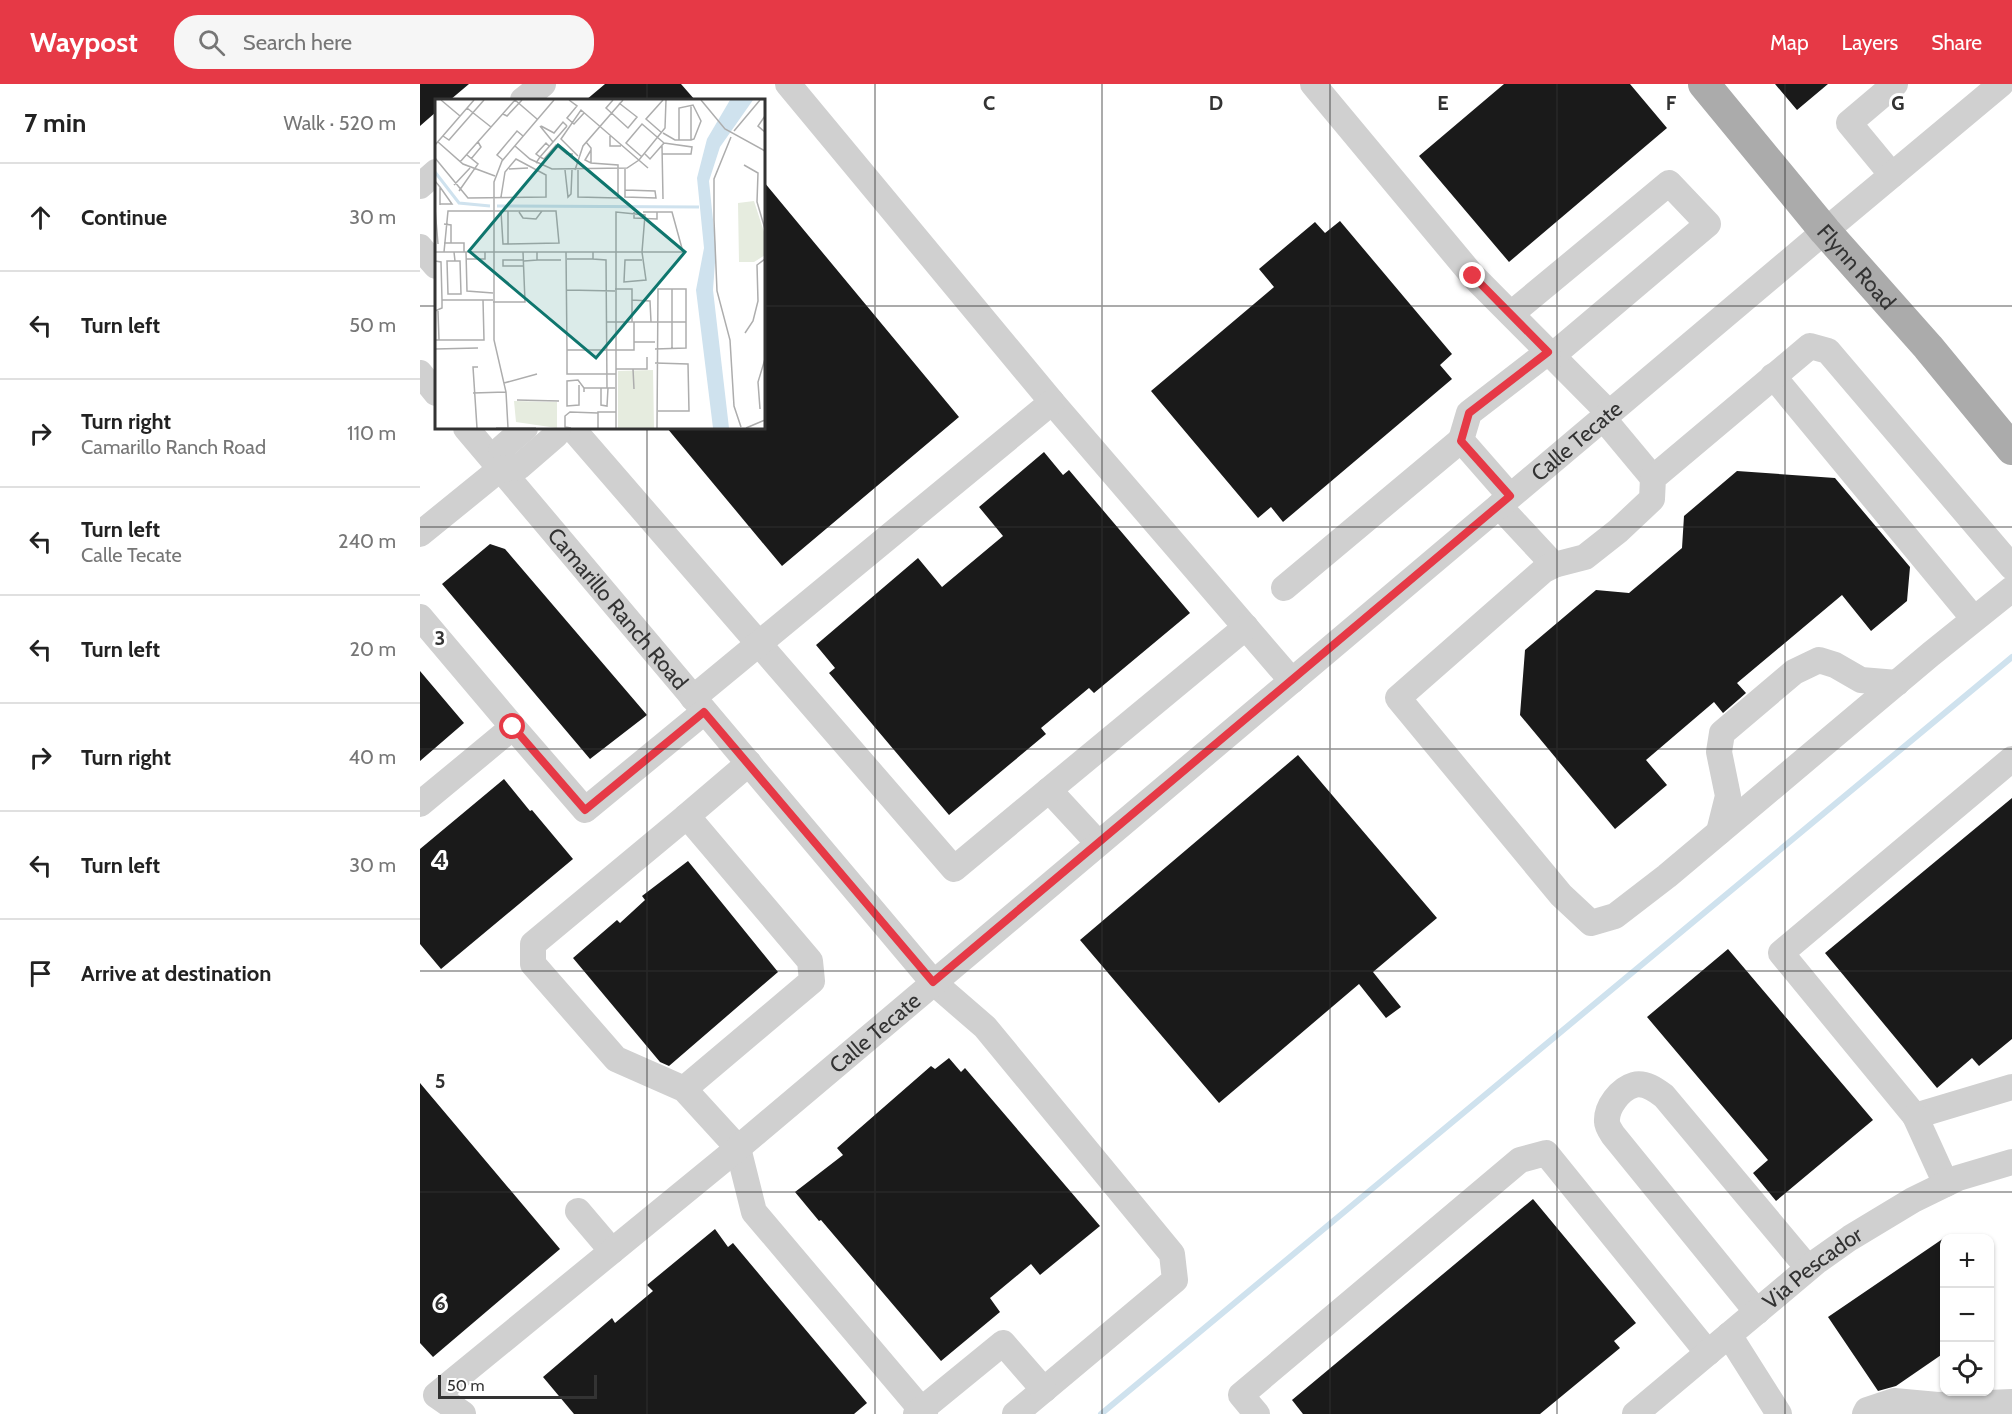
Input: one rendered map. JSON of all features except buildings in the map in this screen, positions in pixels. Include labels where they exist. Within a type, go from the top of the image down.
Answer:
[{"type":"main road","name":"Flynn Road","points":[[1704,84],[1825,231],[1928,347],[2012,448]]},
{"type":"street","points":[[524,99],[543,84]]},
{"type":"street","points":[[788,84],[1052,402],[1292,681]]},
{"type":"street","points":[[1313,84],[1473,276],[1550,354],[1606,416],[1653,478],[1652,499],[1618,531],[1585,557],[1544,570],[1398,698],[1561,895],[1591,923],[1615,916],[2012,589]]},
{"type":"street","points":[[1892,174],[1849,123],[1895,84]]},
{"type":"street","name":"Calle Tecate","points":[[463,1414],[436,1395],[738,1148],[2001,84]]},
{"type":"street","points":[[420,186],[435,173]]},
{"type":"street","points":[[1284,588],[1461,441],[1469,413],[1550,354],[1708,224],[1669,183],[1511,314]]},
{"type":"street","points":[[420,247],[435,265]]},
{"type":"street","points":[[1653,478],[1810,346],[1828,351],[2012,567]]},
{"type":"street","points":[[420,373],[435,392]]},
{"type":"street","points":[[1773,376],[1974,619]]},
{"type":"street","points":[[420,617],[585,810],[698,705],[758,643],[1052,402]]},
{"type":"street","name":"Camarillo Ranch Road","points":[[467,429],[933,982],[985,1028],[1172,1254],[1175,1280],[1044,1390]]},
{"type":"street","points":[[500,469],[502,448],[524,429]]},
{"type":"street","points":[[420,534],[500,469],[519,467],[556,435],[558,429]]},
{"type":"street","points":[[573,429],[954,869],[1246,627]]},
{"type":"street","points":[[1461,441],[1554,565]]},
{"type":"street","points":[[1719,832],[1728,796],[1719,752],[1722,733],[1785,679],[1819,660],[1835,665],[1861,680],[1897,683]]},
{"type":"street","points":[[420,804],[513,727]]},
{"type":"street","points":[[1946,1184],[1916,1116],[1781,953],[2012,759]]},
{"type":"street","points":[[749,763],[533,944],[533,964],[616,1059],[684,1089],[738,1148],[754,1212],[921,1413],[1003,1343],[1044,1390],[1015,1414]]},
{"type":"street","points":[[1049,790],[1098,843]]},
{"type":"street","points":[[684,1089],[812,981],[810,961],[687,816]]},
{"type":"street","points":[[1757,1312],[1612,1135],[1607,1122],[1611,1107],[1621,1092],[1635,1084],[1652,1087],[1664,1096],[1809,1268]]},
{"type":"street","points":[[1916,1116],[2012,1086]]},
{"type":"street","points":[[1257,1414],[1241,1395],[1520,1160],[1546,1153],[1708,1353]]},
{"type":"street","name":"Via Pescador","points":[[1635,1414],[1809,1268],[1850,1238],[1913,1200],[1958,1178],[2012,1162]]},
{"type":"street","points":[[578,1211],[612,1251]]},
{"type":"street","points":[[1729,1335],[1779,1414]]},
{"type":"street","points":[[1865,1414],[1867,1410],[1894,1401],[1938,1405],[2012,1402]]},
{"type":"waterway","points":[[1101,1414],[2012,657]]},
{"type":"route","points":[[513,727],[585,810],[704,712],[933,982],[1510,496],[1461,441],[1469,413],[1548,352],[1473,276]]}]
